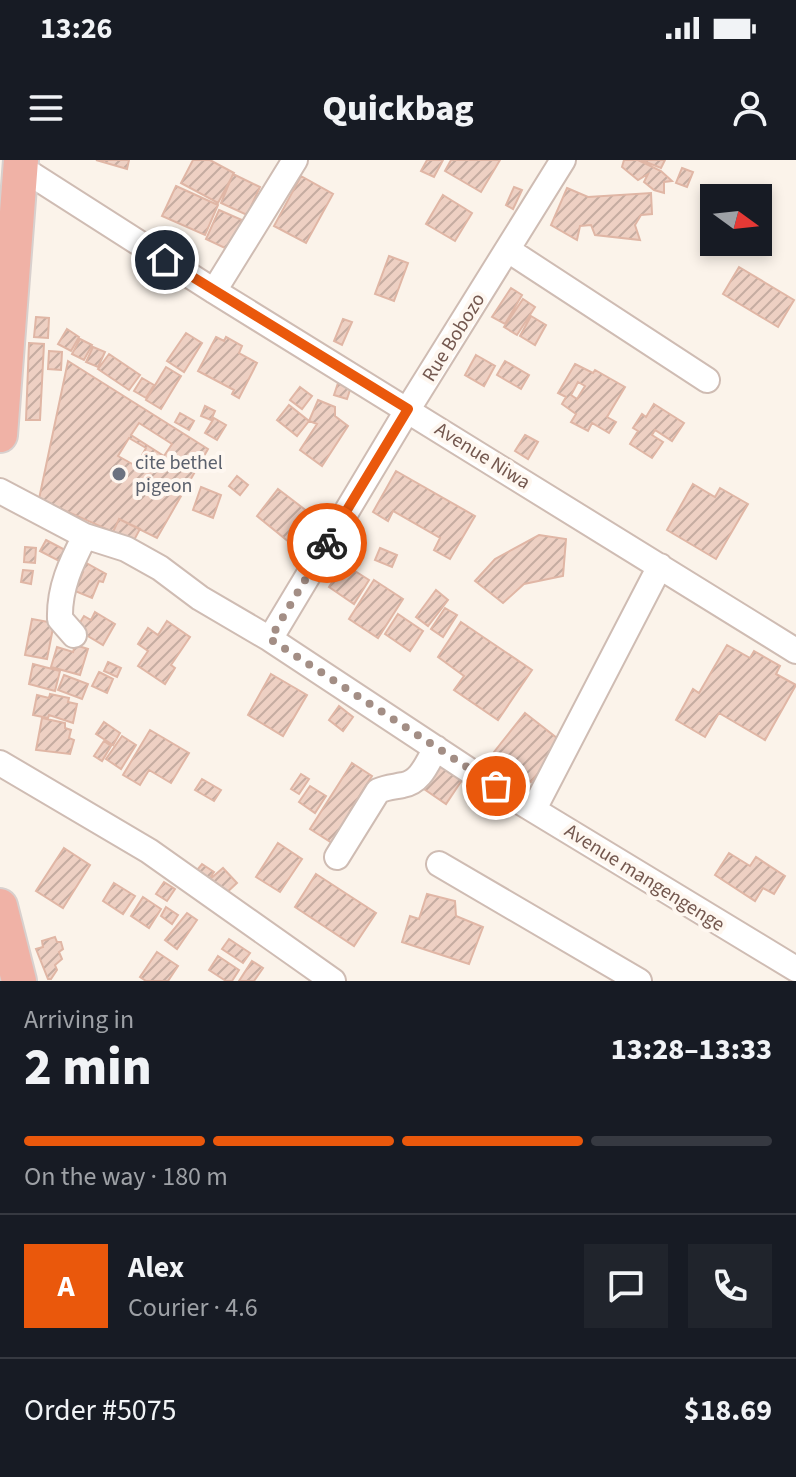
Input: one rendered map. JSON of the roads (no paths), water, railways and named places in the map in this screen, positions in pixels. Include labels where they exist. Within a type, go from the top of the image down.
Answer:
[{"type":"highway","points":[[0,435],[20,164]]},
{"type":"highway","points":[[3,927],[19,981]]},
{"type":"street","points":[[214,291],[295,160]]},
{"type":"street","name":"Rue Bobozo","points":[[270,639],[563,160]]},
{"type":"street","name":"Avenue Niwa","points":[[20,164],[214,291],[796,651]]},
{"type":"street","points":[[508,250],[707,380]]},
{"type":"street","name":"Avenue mangengenge","points":[[0,491],[85,536],[126,549],[160,568],[200,598],[270,639],[436,748],[796,969]]},
{"type":"street","points":[[74,635],[60,619],[60,607],[63,584],[85,536]]},
{"type":"street","points":[[534,809],[660,566]]},
{"type":"street","points":[[337,857],[378,791],[412,783],[436,748]]},
{"type":"street","points":[[0,763],[149,851],[333,981]]},
{"type":"street","points":[[439,864],[639,981]]},
{"type":"place","name":"cite bethel pigeon","points":[[119,474]]}]
